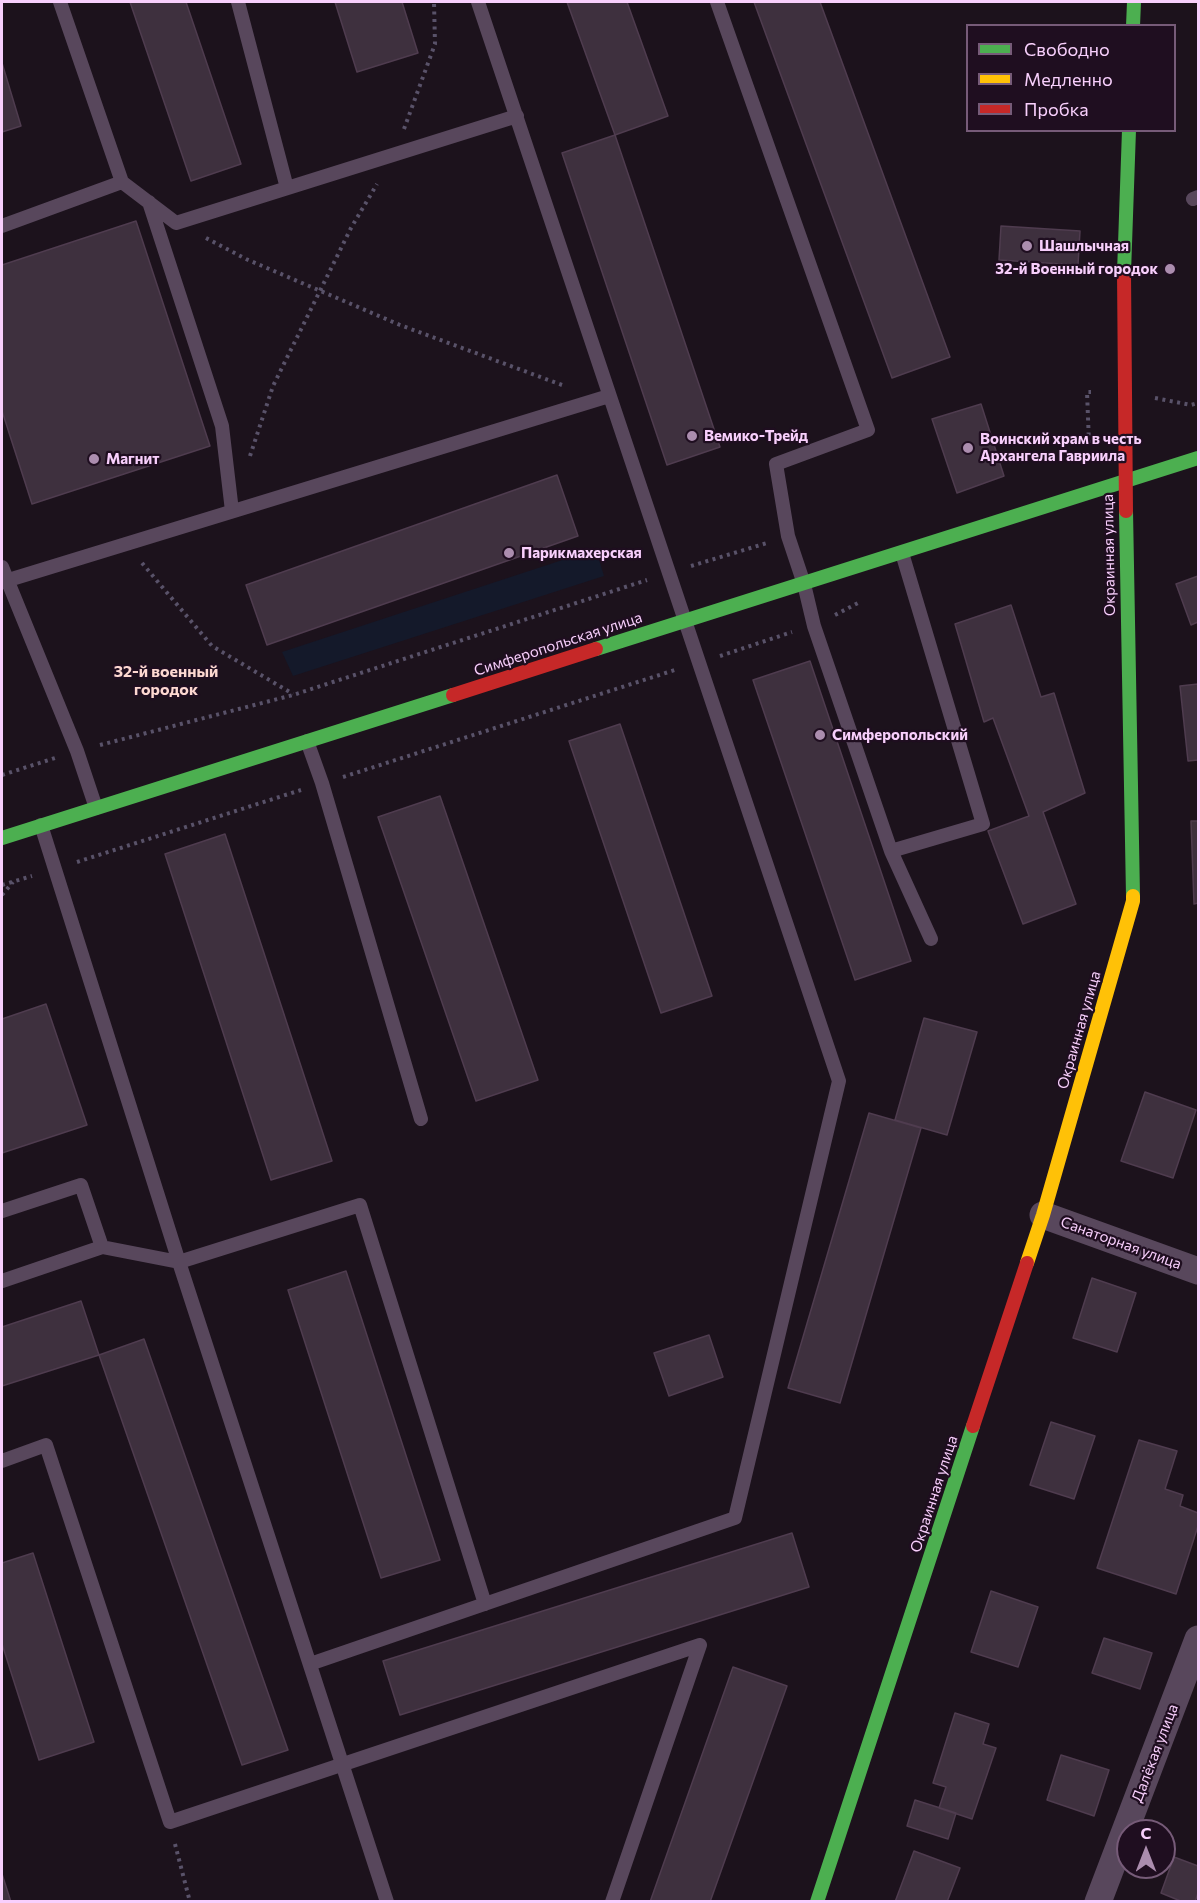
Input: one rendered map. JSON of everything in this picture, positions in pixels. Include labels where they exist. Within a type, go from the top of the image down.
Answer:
[{"type":"street","points":[[1133,24],[1134,2]]},
{"type":"street","name":"Окраинная улица","points":[[817,1902],[1043,1215],[1133,902],[1124,482],[1124,280],[1129,132]]},
{"type":"street","name":"Симферопольская улица","points":[[2,838],[1198,458]]},
{"type":"street","name":"Санаторная улица","points":[[1043,1215],[1198,1271]]},
{"type":"street","name":"Далёкая улица","points":[[1098,1902],[1198,1639]]},
{"type":"lane","points":[[60,2],[122,182],[176,223],[517,116]]},
{"type":"lane","points":[[238,2],[287,188]]},
{"type":"lane","points":[[310,1664],[735,1518],[839,1081],[478,2]]},
{"type":"lane","points":[[717,2],[868,430],[776,464],[788,536],[804,584],[814,626],[891,851],[932,939]]},
{"type":"lane","points":[[2,226],[122,182]]},
{"type":"lane","points":[[149,202],[222,426],[232,511]]},
{"type":"lane","points":[[96,808],[77,751],[3,576],[126,544],[609,396]]},
{"type":"lane","points":[[891,851],[983,824],[902,553]]},
{"type":"lane","points":[[307,741],[322,783],[421,1119]]},
{"type":"lane","points":[[42,825],[179,1262],[387,1902]]},
{"type":"lane","points":[[2,1211],[81,1185],[102,1247]]},
{"type":"lane","points":[[2,1281],[102,1247],[179,1262],[360,1205],[485,1604]]},
{"type":"lane","points":[[2,1461],[46,1445],[170,1822],[700,1645],[612,1902]]},
{"type":"path","points":[[250,456],[273,387],[351,228],[395,154],[435,44],[434,2]]},
{"type":"path","points":[[176,223],[246,259],[400,325],[566,387],[609,396]]},
{"type":"path","points":[[2,775],[77,751],[293,695],[788,536]]},
{"type":"path","points":[[126,544],[212,646],[293,695]]},
{"type":"path","points":[[2,885],[814,626],[866,598]]},
{"type":"path","points":[[2,896],[14,881]]},
{"type":"path","points":[[170,1822],[190,1902]]},
{"type":"shaded area","points":[[596,549],[604,576],[293,676],[282,652]]},
{"type":"building","points":[[130,2],[186,2],[241,164],[191,181]]},
{"type":"building","points":[[335,2],[402,2],[418,53],[357,72]]},
{"type":"building","points":[[567,2],[627,2],[668,116],[615,135]]},
{"type":"building","points":[[754,2],[820,2],[950,357],[892,378]]},
{"type":"building","points":[[2,63],[21,126],[2,132]]},
{"type":"building","points":[[615,135],[720,447],[667,465],[562,153]]},
{"type":"building","points":[[136,221],[210,446],[32,504],[2,411],[2,265]]},
{"type":"building","points":[[1001,226],[1080,231],[1078,265],[999,260]]},
{"type":"building","name":"Воинский храм в честь Архангела Гавриила","points":[[981,404],[1004,476],[957,493],[932,419]]},
{"type":"building","points":[[557,475],[578,536],[267,645],[246,585]]},
{"type":"building","points":[[1198,576],[1198,622],[1191,625],[1176,584]]},
{"type":"building","points":[[1011,605],[1041,697],[1054,693],[1085,793],[1043,812],[1076,904],[1023,924],[988,831],[1029,816],[993,718],[984,722],[955,624]]},
{"type":"building","points":[[810,661],[911,961],[855,980],[753,680]]},
{"type":"building","points":[[1198,684],[1198,760],[1188,761],[1180,686]]},
{"type":"building","points":[[620,724],[712,996],[661,1013],[569,741]]},
{"type":"building","points":[[440,796],[538,1080],[476,1101],[378,817]]},
{"type":"building","points":[[1191,821],[1198,821],[1198,903],[1194,904]]},
{"type":"building","points":[[225,834],[332,1161],[271,1180],[165,854]]},
{"type":"building","points":[[46,1004],[87,1125],[2,1153],[2,1019]]},
{"type":"building","points":[[924,1018],[977,1032],[947,1135],[895,1120]]},
{"type":"building","points":[[1145,1092],[1196,1110],[1173,1178],[1121,1161]]},
{"type":"building","points":[[869,1113],[921,1128],[840,1403],[788,1388]]},
{"type":"building","points":[[346,1271],[440,1560],[381,1578],[288,1290]]},
{"type":"building","points":[[1092,1278],[1136,1293],[1117,1352],[1073,1338]]},
{"type":"building","points":[[81,1301],[99,1355],[2,1386],[2,1327]]},
{"type":"building","points":[[709,1335],[723,1377],[669,1396],[654,1353]]},
{"type":"building","points":[[144,1339],[288,1750],[242,1765],[99,1355]]},
{"type":"building","points":[[1051,1422],[1095,1436],[1074,1499],[1030,1485]]},
{"type":"building","points":[[1139,1440],[1177,1451],[1165,1489],[1183,1495],[1180,1506],[1198,1513],[1198,1526],[1176,1594],[1097,1568]]},
{"type":"building","points":[[792,1533],[809,1587],[400,1715],[383,1661]]},
{"type":"building","points":[[33,1553],[94,1742],[39,1760],[2,1644],[2,1563]]},
{"type":"building","points":[[991,1591],[1038,1607],[1018,1667],[971,1652]]},
{"type":"building","points":[[1104,1638],[1152,1653],[1140,1689],[1092,1673]]},
{"type":"building","points":[[733,1667],[787,1686],[710,1902],[650,1902]]},
{"type":"building","points":[[955,1713],[989,1724],[983,1744],[996,1748],[972,1819],[939,1808],[946,1787],[933,1783]]},
{"type":"building","points":[[1061,1755],[1109,1770],[1094,1816],[1047,1800]]},
{"type":"building","points":[[915,1800],[956,1813],[948,1839],[907,1826]]},
{"type":"building","points":[[914,1851],[960,1868],[947,1902],[895,1902]]},
{"type":"building","points":[[1176,1858],[1198,1866],[1198,1893],[1195,1902],[1183,1902],[1161,1893],[1166,1879],[1176,1879]]},
{"type":"building","points":[[2,1874],[11,1902],[2,1902]]},
{"type":"traffic: fast","points":[[1133,24],[1134,2]]},
{"type":"traffic: fast","points":[[1124,273],[1129,132]]},
{"type":"traffic: fast","points":[[596,649],[1198,458]]},
{"type":"traffic: fast","points":[[1126,511],[1133,896]]},
{"type":"traffic: fast","points":[[2,838],[453,695]]},
{"type":"traffic: fast","points":[[817,1902],[973,1426]]},
{"type":"traffic: slow","points":[[1027,1263],[1043,1215],[1133,896]]},
{"type":"traffic: jam","points":[[1124,273],[1126,511]]},
{"type":"traffic: jam","points":[[453,695],[596,649]]},
{"type":"traffic: jam","points":[[973,1426],[1027,1263]]},
{"type":"place","name":"Шашлычная","points":[[1027,246]]},
{"type":"place","name":"32-й Военный городок","points":[[1170,269]]},
{"type":"place","name":"Вемико-Трейд","points":[[692,436]]},
{"type":"place","name":"Воинский храм в честь Архангела Гавриила","points":[[968,448]]},
{"type":"place","name":"Магнит","points":[[94,459]]},
{"type":"place","name":"Парикмахерская","points":[[509,553]]},
{"type":"place","name":"Симферопольский","points":[[820,735]]},
{"type":"district","name":"32-й военный городок","points":[[166,681]]}]
